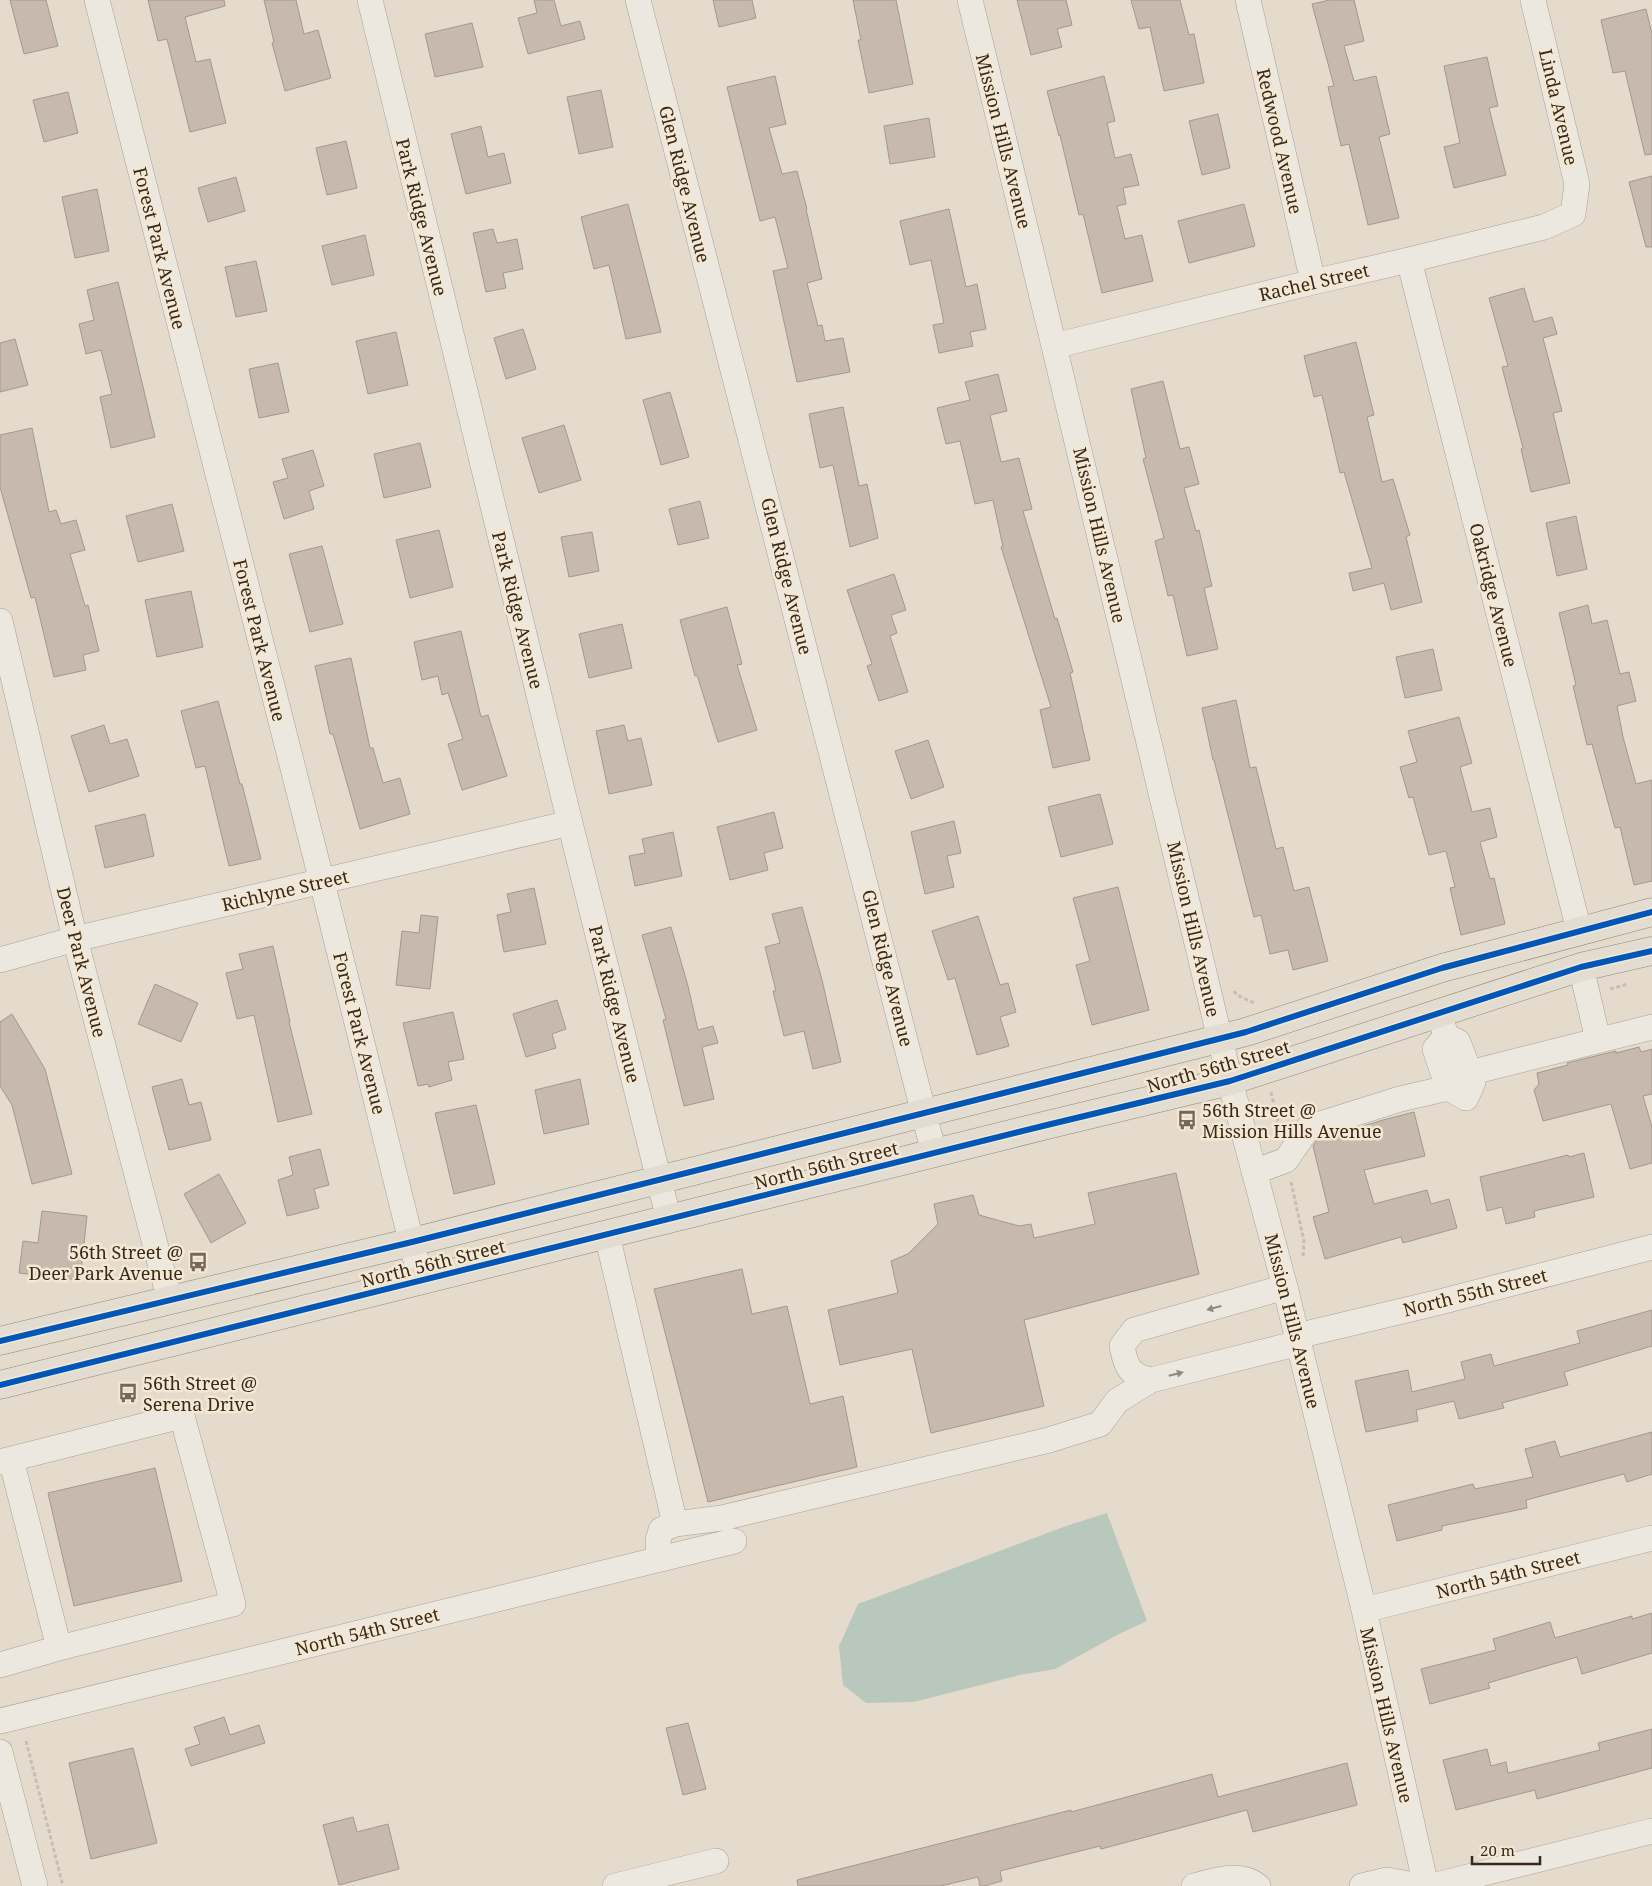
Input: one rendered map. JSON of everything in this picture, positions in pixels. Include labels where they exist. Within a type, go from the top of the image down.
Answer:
[{"type":"main road","name":"North 56th Street","points":[[0,1341],[412,1242],[1246,1032],[1442,968],[1652,912]]},
{"type":"main road","name":"North 56th Street","points":[[0,1386],[1230,1081],[1442,1025],[1582,967],[1652,951]]},
{"type":"street","name":"Forest Park Avenue","points":[[97,0],[322,882],[421,1281]]},
{"type":"street","name":"Park Ridge Avenue","points":[[370,0],[570,823],[669,1220]]},
{"type":"street","name":"Glen Ridge Avenue","points":[[638,0],[934,1153]]},
{"type":"street","name":"Mission Hills Avenue","points":[[970,0],[1230,1081],[1285,1287],[1291,1343],[1364,1610],[1426,1886]]},
{"type":"street","name":"Redwood Avenue","points":[[1248,0],[1313,282]]},
{"type":"street","name":"Linda Avenue","points":[[1533,0],[1577,184],[1573,214]]},
{"type":"street","name":"Rachel Street","points":[[1054,346],[1544,227],[1573,214]]},
{"type":"street","name":"Oakridge Avenue","points":[[1410,260],[1580,930]]},
{"type":"street","name":"Deer Park Avenue","points":[[0,621],[75,939],[170,1301]]},
{"type":"street","name":"Richlyne Street","points":[[0,960],[75,939],[570,823]]},
{"type":"street","points":[[1582,967],[1598,1040]]},
{"type":"street","points":[[1254,1172],[1286,1160],[1308,1128],[1400,1099],[1448,1088],[1466,1098],[1473,1082],[1458,1042],[1442,1025]]},
{"type":"street","points":[[1442,1025],[1435,1050],[1448,1088]]},
{"type":"street","points":[[1469,1073],[1652,1026]]},
{"type":"street","points":[[607,1235],[675,1524],[661,1530],[658,1540],[659,1560]]},
{"type":"street","name":"North 55th Street","points":[[675,1524],[722,1518],[1049,1440],[1100,1424],[1117,1401],[1151,1380],[1652,1247]]},
{"type":"street","points":[[1151,1380],[1137,1377],[1126,1365],[1122,1346],[1134,1330],[1285,1287]]},
{"type":"street","points":[[0,1665],[59,1648],[233,1604],[182,1416],[6,1460],[59,1648]]},
{"type":"street","name":"North 54th Street","points":[[1364,1610],[1652,1538]]},
{"type":"street","name":"North 54th Street","points":[[0,1722],[734,1541]]},
{"type":"street","points":[[0,1752],[8,1819],[35,1886]]},
{"type":"street","points":[[1432,1886],[1652,1831]]},
{"type":"street","points":[[615,1886],[716,1861]]},
{"type":"street","points":[[1194,1886],[1226,1877],[1251,1881],[1258,1886]]},
{"type":"street","points":[[1362,1886],[1387,1880],[1420,1886]]},
{"type":"path","points":[[1271,1092],[1304,1241],[1302,1259]]},
{"type":"path","points":[[26,1741],[62,1886]]},
{"type":"shaded area","points":[[1107,1513],[1147,1621],[1055,1669],[1020,1675],[914,1702],[866,1703],[843,1685],[839,1646],[858,1604],[1066,1526]]},
{"type":"building","points":[[10,0],[46,0],[58,46],[24,54]]},
{"type":"building","points":[[148,0],[224,0],[225,6],[185,17],[196,62],[210,59],[226,123],[190,132],[167,39],[158,41]]},
{"type":"building","points":[[264,0],[296,0],[304,34],[318,30],[331,78],[285,91],[272,43],[274,42]]},
{"type":"building","points":[[534,0],[554,0],[561,26],[580,21],[585,39],[528,54],[518,18],[537,13]]},
{"type":"building","points":[[713,0],[752,0],[756,18],[719,27]]},
{"type":"building","points":[[853,0],[896,0],[913,84],[869,93],[858,40],[861,40]]},
{"type":"building","points":[[1017,0],[1066,0],[1072,25],[1057,29],[1062,47],[1031,55]]},
{"type":"building","points":[[1131,0],[1180,0],[1189,35],[1194,34],[1204,83],[1164,91],[1150,27],[1139,29]]},
{"type":"building","points":[[1330,0],[1354,0],[1364,41],[1344,46],[1354,81],[1376,76],[1390,134],[1379,137],[1399,218],[1368,225],[1349,144],[1341,146],[1328,87],[1334,86],[1312,4]]},
{"type":"building","points":[[1646,9],[1652,34],[1652,154],[1645,155],[1625,71],[1613,73],[1601,20]]},
{"type":"building","points":[[472,23],[483,67],[435,77],[425,34]]},
{"type":"building","points":[[1487,57],[1498,106],[1489,108],[1506,175],[1454,188],[1444,147],[1460,143],[1444,66]]},
{"type":"building","points":[[775,76],[786,124],[769,128],[782,174],[797,171],[822,279],[807,283],[818,326],[822,325],[825,341],[843,338],[850,372],[797,382],[773,271],[788,268],[775,217],[760,221],[727,87]]},
{"type":"building","points":[[1104,76],[1115,121],[1107,123],[1115,158],[1131,154],[1139,185],[1123,188],[1126,204],[1117,206],[1125,239],[1142,235],[1153,281],[1102,293],[1083,214],[1079,215],[1060,135],[1047,91]]},
{"type":"building","points":[[601,90],[613,147],[579,154],[567,97]]},
{"type":"building","points":[[68,92],[78,133],[44,142],[33,100]]},
{"type":"building","points":[[1218,114],[1230,168],[1202,175],[1189,121]]},
{"type":"building","points":[[929,118],[935,157],[890,164],[884,126]]},
{"type":"building","points":[[481,126],[488,157],[504,153],[511,183],[466,194],[451,134]]},
{"type":"building","points":[[346,141],[357,188],[327,195],[316,148]]},
{"type":"building","points":[[1652,176],[1652,247],[1646,247],[1629,182]]},
{"type":"building","points":[[236,177],[245,211],[208,222],[198,188]]},
{"type":"building","points":[[97,189],[109,251],[75,258],[62,197]]},
{"type":"building","points":[[628,204],[661,332],[626,339],[609,265],[594,269],[581,217]]},
{"type":"building","points":[[1244,204],[1255,246],[1189,263],[1178,221]]},
{"type":"building","points":[[949,209],[966,287],[977,284],[986,329],[970,332],[973,346],[939,353],[933,325],[944,323],[931,260],[910,265],[900,221]]},
{"type":"building","points":[[493,229],[497,243],[517,239],[523,269],[503,273],[506,288],[486,292],[473,233]]},
{"type":"building","points":[[365,235],[374,275],[332,285],[322,246]]},
{"type":"building","points":[[256,261],[267,311],[236,317],[225,267]]},
{"type":"building","points":[[118,282],[155,437],[111,448],[100,397],[112,394],[101,350],[86,354],[79,324],[94,320],[87,290]]},
{"type":"building","points":[[1524,288],[1534,322],[1552,317],[1557,334],[1543,338],[1562,411],[1553,413],[1570,483],[1531,492],[1521,449],[1523,448],[1502,367],[1508,366],[1489,298]]},
{"type":"building","points":[[523,329],[536,369],[506,379],[494,338]]},
{"type":"building","points":[[396,332],[408,385],[368,394],[356,341]]},
{"type":"building","points":[[15,339],[28,385],[0,392],[0,343]]},
{"type":"building","points":[[1356,342],[1374,415],[1367,417],[1382,482],[1393,479],[1410,535],[1406,537],[1422,602],[1391,610],[1384,583],[1353,591],[1349,573],[1372,568],[1344,472],[1340,473],[1322,395],[1314,397],[1304,356]]},
{"type":"building","points":[[278,363],[289,412],[259,418],[249,369]]},
{"type":"building","points":[[998,374],[1007,411],[990,415],[1001,462],[1019,458],[1032,509],[1023,511],[1073,672],[1070,673],[1090,760],[1053,768],[1040,710],[1051,707],[1001,547],[1003,547],[993,500],[975,504],[960,441],[946,444],[937,408],[970,400],[965,382]]},
{"type":"building","points":[[1163,381],[1180,449],[1189,447],[1199,484],[1184,488],[1196,531],[1199,530],[1212,586],[1204,588],[1218,649],[1187,656],[1173,595],[1168,596],[1155,541],[1164,538],[1143,459],[1146,458],[1131,389]]},
{"type":"building","points":[[670,392],[689,457],[661,465],[643,400]]},
{"type":"building","points":[[843,407],[859,486],[867,484],[878,538],[850,547],[833,465],[820,468],[809,414]]},
{"type":"building","points":[[564,425],[581,480],[539,493],[522,438]]},
{"type":"building","points":[[32,428],[49,512],[56,510],[61,524],[76,520],[85,550],[70,554],[85,606],[88,605],[99,651],[83,655],[86,670],[54,677],[35,597],[31,598],[0,487],[0,435]]},
{"type":"building","points":[[420,443],[431,487],[384,498],[374,454]]},
{"type":"building","points":[[313,450],[324,486],[309,491],[314,509],[284,519],[273,482],[288,478],[282,459]]},
{"type":"building","points":[[700,501],[709,538],[678,545],[669,509]]},
{"type":"building","points":[[172,504],[184,551],[138,562],[126,516]]},
{"type":"building","points":[[1576,516],[1587,569],[1557,576],[1546,523]]},
{"type":"building","points":[[439,530],[453,587],[410,598],[396,540]]},
{"type":"building","points":[[592,532],[599,571],[569,577],[561,537]]},
{"type":"building","points":[[322,546],[343,624],[310,632],[289,554]]},
{"type":"building","points":[[894,574],[906,610],[891,615],[897,633],[890,636],[908,692],[879,701],[867,666],[872,664],[847,590]]},
{"type":"building","points":[[191,591],[203,647],[157,657],[145,600]]},
{"type":"building","points":[[1588,605],[1592,624],[1607,620],[1620,674],[1629,672],[1636,701],[1617,706],[1623,737],[1636,784],[1652,780],[1652,881],[1634,885],[1620,827],[1615,828],[1592,744],[1587,745],[1573,686],[1576,685],[1559,613]]},
{"type":"building","points":[[727,607],[742,664],[737,665],[757,730],[718,742],[697,675],[695,676],[680,620]]},
{"type":"building","points":[[622,624],[632,668],[589,678],[579,634]]},
{"type":"building","points":[[461,631],[481,717],[488,715],[507,776],[462,790],[448,744],[463,739],[448,693],[442,695],[438,676],[422,680],[414,642]]},
{"type":"building","points":[[1433,649],[1442,690],[1405,698],[1396,657]]},
{"type":"building","points":[[351,658],[370,748],[373,748],[383,783],[400,778],[410,814],[360,829],[333,734],[330,734],[315,666]]},
{"type":"building","points":[[1236,700],[1250,768],[1256,767],[1276,849],[1283,847],[1294,891],[1309,887],[1328,961],[1293,970],[1288,950],[1270,954],[1261,915],[1254,917],[1213,760],[1202,708]]},
{"type":"building","points":[[218,701],[261,859],[229,866],[205,766],[196,768],[181,711]]},
{"type":"building","points":[[1459,717],[1472,763],[1460,767],[1472,812],[1490,808],[1497,837],[1480,842],[1490,879],[1494,878],[1505,924],[1461,935],[1450,888],[1455,887],[1446,851],[1429,855],[1413,797],[1409,798],[1400,767],[1417,762],[1408,731]]},
{"type":"building","points":[[104,725],[110,744],[127,739],[139,776],[89,792],[71,736]]},
{"type":"building","points":[[624,725],[628,741],[641,738],[652,785],[609,794],[596,731]]},
{"type":"building","points":[[928,740],[944,787],[911,799],[895,751]]},
{"type":"building","points":[[1100,794],[1113,844],[1061,857],[1048,807]]},
{"type":"building","points":[[774,812],[783,848],[764,853],[768,870],[730,880],[717,827]]},
{"type":"building","points":[[145,814],[154,856],[105,868],[95,826]]},
{"type":"building","points":[[954,821],[961,853],[947,856],[954,887],[925,894],[911,832]]},
{"type":"building","points":[[673,832],[682,876],[635,886],[629,856],[645,853],[642,839]]},
{"type":"building","points":[[1118,887],[1149,1010],[1092,1025],[1076,965],[1090,961],[1073,898]]},
{"type":"building","points":[[534,888],[546,944],[504,952],[497,915],[511,912],[507,894]]},
{"type":"building","points":[[802,907],[822,980],[841,1062],[813,1069],[804,1031],[784,1036],[773,991],[776,991],[765,947],[780,943],[772,914]]},
{"type":"building","points":[[421,915],[438,917],[430,989],[396,985],[402,931],[419,933]]},
{"type":"building","points":[[978,916],[1000,985],[1008,983],[1016,1012],[1000,1017],[1009,1046],[977,1055],[955,978],[948,980],[932,931]]},
{"type":"building","points":[[671,927],[698,1030],[713,1026],[718,1043],[702,1047],[714,1099],[684,1106],[663,1020],[666,1019],[642,935]]},
{"type":"building","points":[[273,946],[289,1022],[312,1114],[278,1122],[254,1015],[237,1019],[226,973],[243,969],[239,954]]},
{"type":"building","points":[[155,984],[198,1003],[181,1042],[138,1024]]},
{"type":"building","points":[[557,1000],[566,1029],[552,1034],[556,1048],[526,1057],[513,1014]]},
{"type":"building","points":[[453,1012],[464,1059],[448,1062],[452,1080],[429,1087],[428,1084],[418,1086],[403,1023]]},
{"type":"building","points":[[12,1014],[45,1069],[72,1174],[32,1184],[12,1105],[0,1086],[0,1022]]},
{"type":"building","points":[[1639,1047],[1641,1052],[1652,1049],[1652,1094],[1643,1096],[1652,1127],[1652,1163],[1630,1169],[1611,1104],[1543,1121],[1534,1090],[1539,1084],[1537,1073],[1568,1065],[1567,1063]]},
{"type":"building","points":[[182,1079],[189,1105],[201,1102],[211,1140],[169,1150],[152,1087]]},
{"type":"building","points":[[580,1079],[589,1124],[544,1134],[535,1090]]},
{"type":"building","points":[[476,1105],[495,1184],[454,1194],[435,1113]]},
{"type":"building","points":[[1414,1112],[1425,1156],[1364,1170],[1374,1204],[1427,1190],[1431,1204],[1449,1199],[1457,1228],[1403,1243],[1401,1237],[1325,1259],[1313,1217],[1329,1212],[1313,1146],[1317,1140]]},
{"type":"building","points":[[320,1149],[329,1185],[314,1189],[319,1208],[287,1216],[278,1180],[293,1175],[289,1157]]},
{"type":"building","points":[[1584,1153],[1594,1197],[1534,1211],[1535,1217],[1506,1224],[1502,1207],[1487,1211],[1480,1177],[1568,1155],[1569,1157]]},
{"type":"building","points":[[1176,1173],[1199,1274],[1024,1320],[1044,1406],[931,1433],[912,1349],[840,1365],[828,1310],[898,1293],[891,1261],[908,1254],[938,1224],[934,1204],[973,1195],[979,1215],[1019,1226],[1031,1224],[1034,1238],[1095,1224],[1088,1193]]},
{"type":"building","points":[[219,1174],[246,1223],[211,1243],[184,1194]]},
{"type":"building","points":[[42,1211],[87,1216],[80,1280],[19,1273],[23,1241],[38,1243]]},
{"type":"building","points":[[742,1269],[752,1314],[787,1306],[810,1404],[843,1396],[857,1467],[708,1502],[654,1289]]},
{"type":"building","points":[[1652,1310],[1652,1346],[1564,1372],[1568,1385],[1502,1403],[1504,1408],[1459,1419],[1454,1401],[1416,1410],[1418,1421],[1366,1432],[1355,1381],[1408,1370],[1412,1392],[1465,1379],[1461,1362],[1491,1354],[1494,1366],[1580,1343],[1577,1331]]},
{"type":"building","points":[[1652,1432],[1652,1474],[1627,1482],[1624,1474],[1526,1500],[1527,1508],[1442,1526],[1442,1530],[1397,1541],[1388,1505],[1473,1484],[1475,1489],[1533,1477],[1525,1449],[1555,1441],[1560,1457]]},
{"type":"building","points":[[155,1468],[182,1581],[74,1606],[48,1493]]},
{"type":"building","points":[[1652,1613],[1652,1653],[1582,1674],[1577,1657],[1488,1683],[1490,1688],[1430,1704],[1421,1669],[1496,1650],[1493,1639],[1550,1622],[1555,1638],[1632,1616],[1632,1619]]},
{"type":"building","points":[[224,1717],[230,1735],[259,1725],[265,1743],[191,1766],[185,1749],[200,1744],[194,1727]]},
{"type":"building","points":[[688,1723],[706,1789],[683,1795],[666,1728]]},
{"type":"building","points":[[1652,1729],[1652,1768],[1537,1799],[1535,1790],[1456,1810],[1443,1760],[1487,1749],[1491,1766],[1506,1762],[1508,1773],[1600,1750],[1598,1743]]},
{"type":"building","points":[[133,1748],[157,1843],[91,1859],[69,1763]]},
{"type":"building","points":[[1347,1763],[1357,1805],[1253,1832],[1247,1810],[1101,1849],[1100,1846],[1000,1871],[1002,1881],[984,1886],[980,1886],[978,1877],[941,1886],[798,1886],[797,1880],[1071,1810],[1071,1812],[1212,1774],[1218,1797]]},
{"type":"building","points":[[353,1817],[357,1832],[388,1824],[399,1869],[339,1885],[323,1825]]},
{"type":"cycle path","points":[[0,1341],[412,1242],[1246,1032],[1442,968],[1652,912]]},
{"type":"cycle path","points":[[0,1385],[1230,1081],[1581,967],[1652,951]]},
{"type":"place","name":"56th Street @ Mission Hills Avenue","points":[[1187,1120]]},
{"type":"place","name":"56th Street @ Deer Park Avenue","points":[[198,1262]]},
{"type":"place","name":"56th Street @ Serena Drive","points":[[128,1393]]}]
